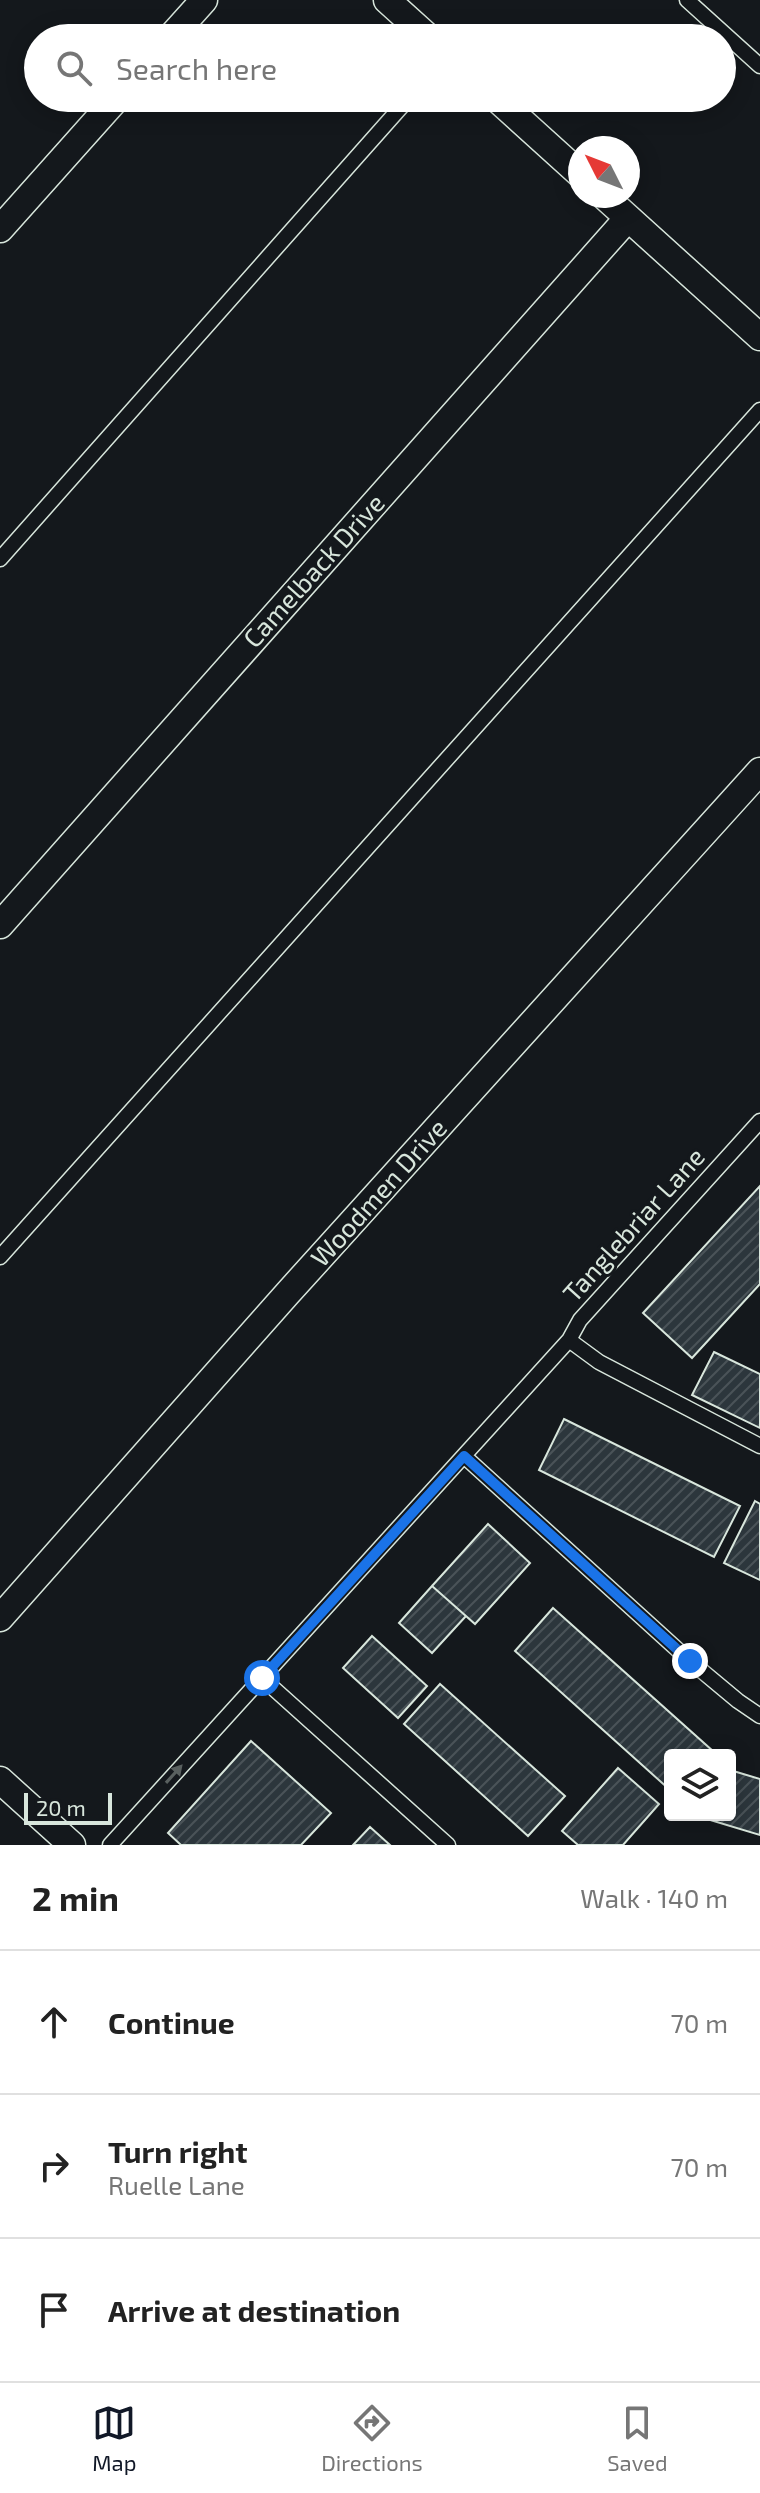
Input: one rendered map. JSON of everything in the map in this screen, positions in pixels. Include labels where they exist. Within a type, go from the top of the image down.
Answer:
[{"type":"street","points":[[183,24],[204,0]]},
{"type":"street","points":[[387,0],[414,24]]},
{"type":"street","points":[[0,229],[104,112]]},
{"type":"street","points":[[511,112],[568,163]]},
{"type":"street","points":[[617,208],[760,337]]},
{"type":"street","name":"Camelback Drive","points":[[0,925],[628,218]]},
{"type":"street","name":"Woodmen Drive","points":[[0,1618],[287,1294],[760,771]]},
{"type":"street","points":[[0,1780],[72,1845]]},
{"type":"lane","points":[[687,0],[714,24]]},
{"type":"lane","points":[[736,44],[760,66]]},
{"type":"lane","points":[[0,559],[397,112]]},
{"type":"lane","points":[[0,1257],[760,410]]},
{"type":"lane","name":"Tanglebriar Lane","points":[[759,1124],[580,1320],[569,1340],[599,1362],[760,1446]]},
{"type":"lane","points":[[110,1845],[569,1340]]},
{"type":"lane","points":[[464,1456],[690,1661],[760,1716]]},
{"type":"lane","points":[[262,1678],[448,1845]]},
{"type":"building","points":[[760,1186],[760,1284],[692,1358],[643,1313]]},
{"type":"building","points":[[714,1352],[760,1374],[760,1428],[692,1395]]},
{"type":"building","points":[[564,1419],[740,1506],[714,1557],[539,1470]]},
{"type":"building","points":[[755,1501],[760,1504],[760,1580],[724,1563]]},
{"type":"building","points":[[488,1524],[530,1563],[475,1624],[432,1586]]},
{"type":"building","points":[[432,1586],[466,1616],[432,1653],[399,1623]]},
{"type":"building","points":[[553,1608],[711,1749],[664,1749],[664,1785],[515,1651]]},
{"type":"building","points":[[372,1636],[427,1686],[398,1718],[343,1668]]},
{"type":"building","points":[[440,1684],[565,1796],[528,1836],[404,1724]]},
{"type":"building","points":[[251,1741],[331,1813],[301,1845],[181,1845],[168,1833]]},
{"type":"building","points":[[618,1768],[659,1804],[623,1845],[578,1845],[562,1831]]},
{"type":"building","points":[[736,1772],[760,1779],[760,1835],[714,1821],[736,1821]]},
{"type":"building","points":[[370,1827],[390,1845],[353,1845]]},
{"type":"route","points":[[262,1678],[464,1456],[690,1661]]}]
